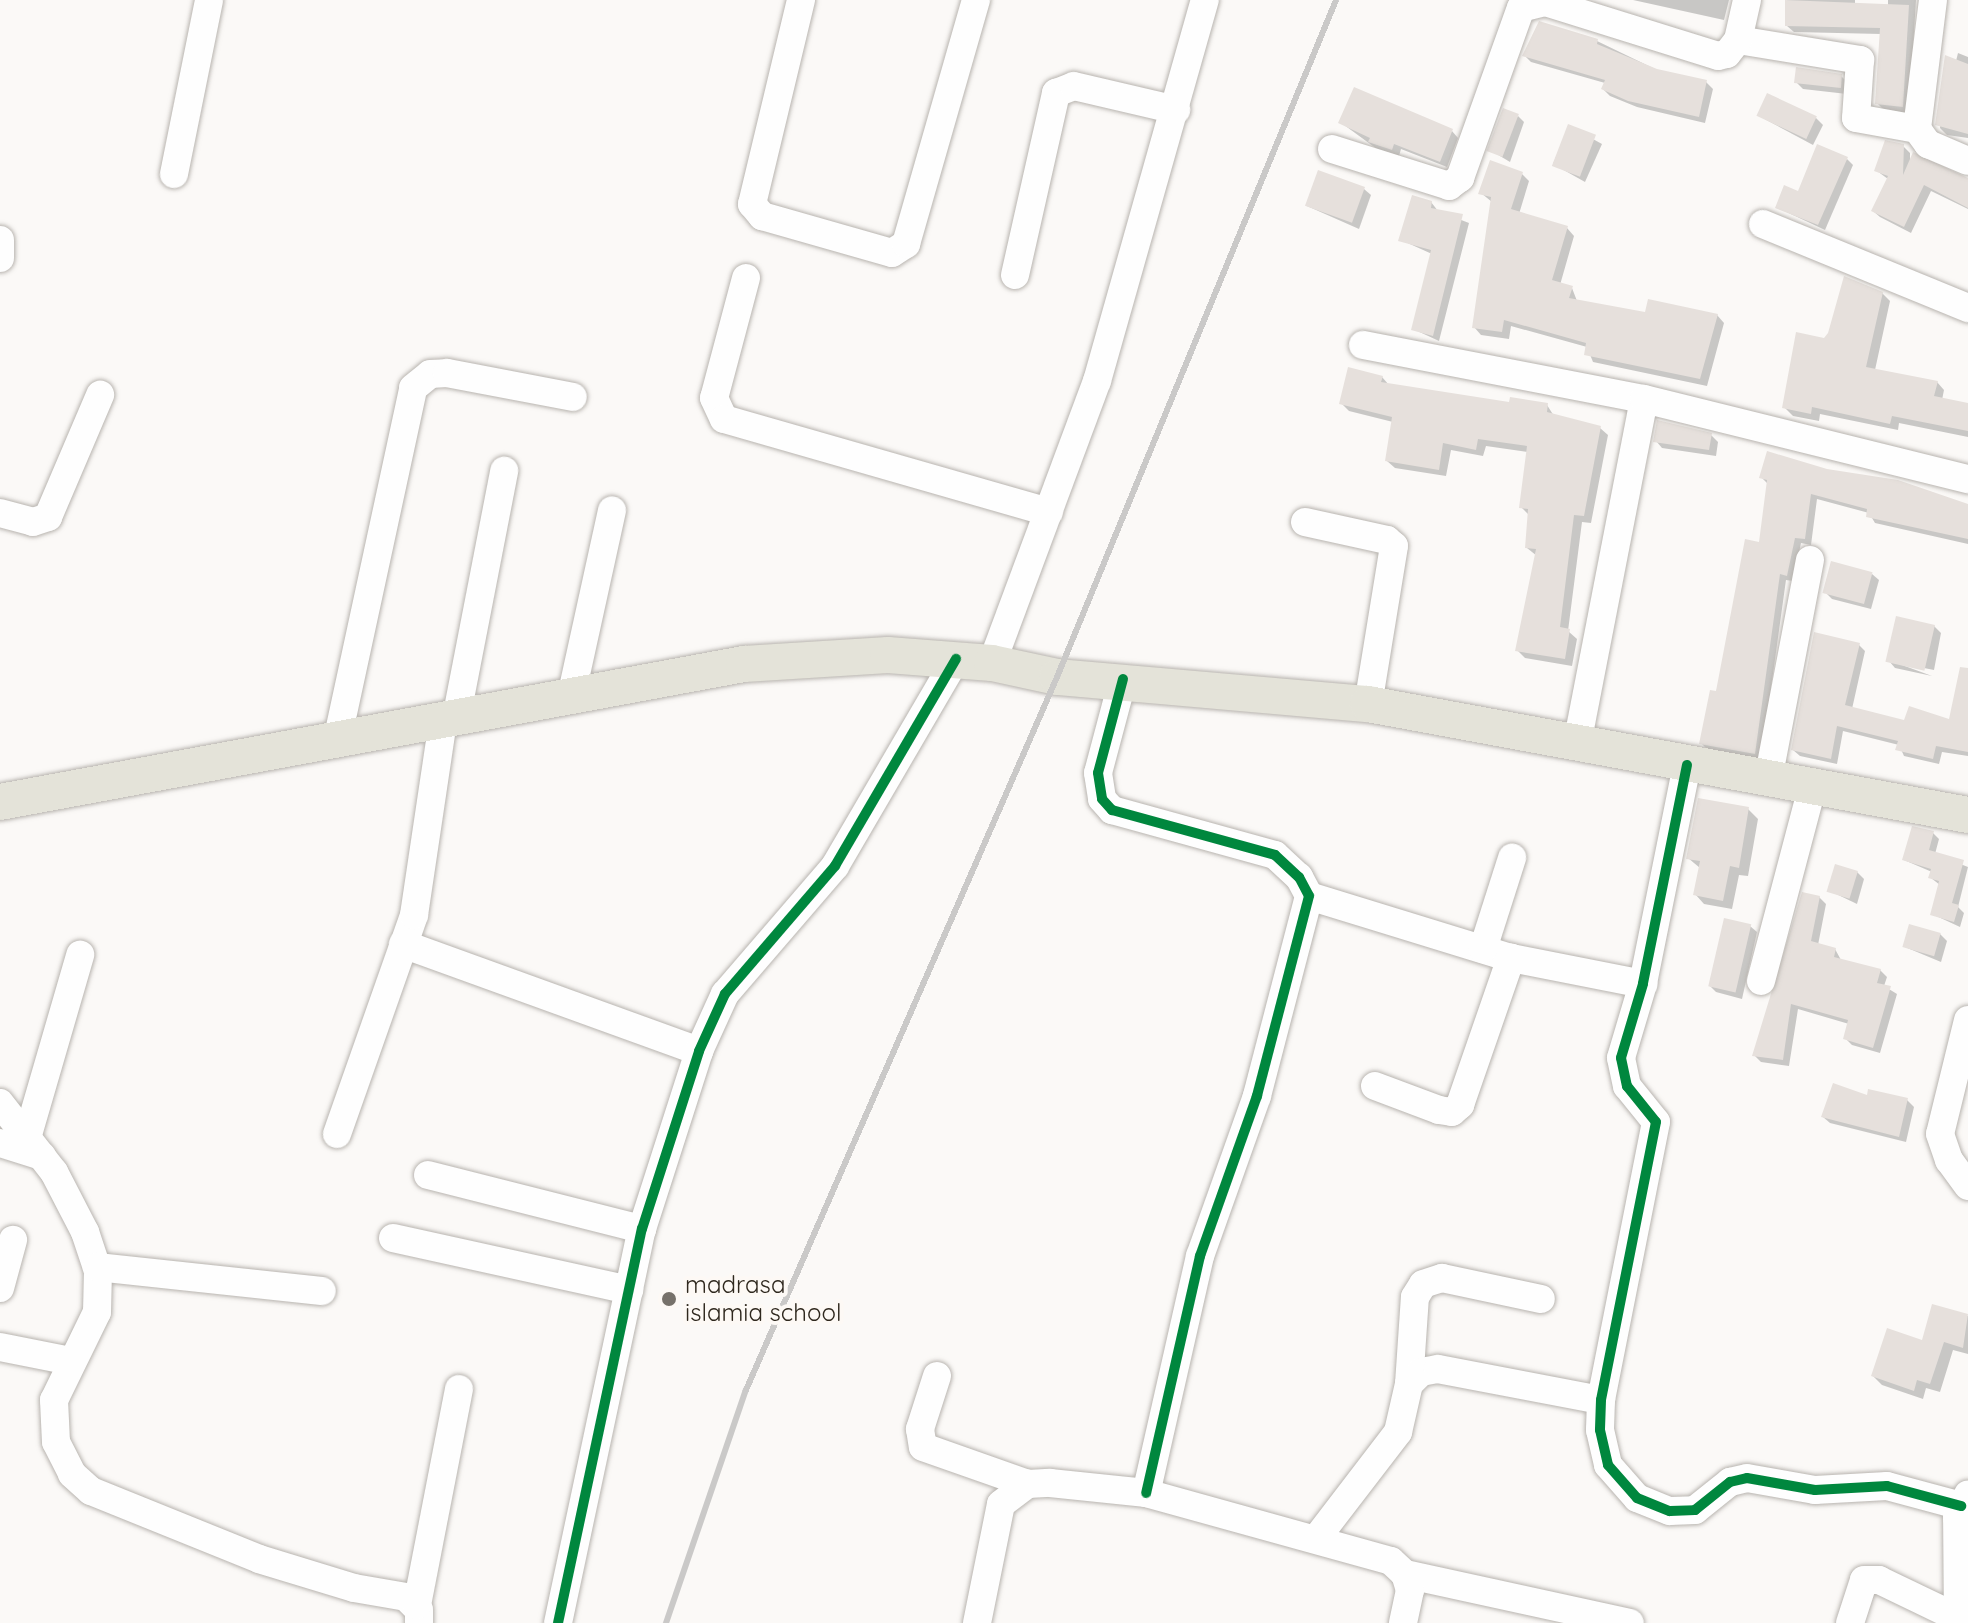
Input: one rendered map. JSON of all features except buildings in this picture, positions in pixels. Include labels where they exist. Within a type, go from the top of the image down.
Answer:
[{"type":"main road","points":[[0,802],[744,664],[838,655],[956,659],[1057,677],[1123,679],[1368,704],[1968,815]]},
{"type":"street","points":[[174,174],[209,0]]},
{"type":"street","points":[[801,0],[752,204],[762,216],[892,253],[906,244],[976,0]]},
{"type":"street","points":[[992,663],[1097,381],[1205,0]]},
{"type":"street","points":[[1332,149],[1443,185],[1455,184],[1514,18],[1532,2],[1718,56],[1727,54],[1738,40],[1747,0]]},
{"type":"street","points":[[1933,0],[1917,129],[1928,144],[1968,161]]},
{"type":"street","points":[[1738,40],[1860,60],[1856,118],[1917,129]]},
{"type":"street","points":[[1015,275],[1061,88],[1074,86],[1176,110]]},
{"type":"street","points":[[1763,224],[1968,308]]},
{"type":"street","points":[[0,240],[0,258]]},
{"type":"street","points":[[746,278],[714,398],[724,419],[1049,512]]},
{"type":"street","points":[[1363,345],[1644,399],[1968,479]]},
{"type":"street","points":[[337,741],[413,388],[430,374],[447,373],[573,397]]},
{"type":"street","points":[[0,513],[33,522],[48,517],[100,395]]},
{"type":"street","points":[[1577,744],[1644,399]]},
{"type":"street","points":[[337,1134],[419,893],[450,720],[504,471]]},
{"type":"street","points":[[571,697],[612,510]]},
{"type":"street","points":[[1305,522],[1387,540],[1394,546],[1368,704]]},
{"type":"street","points":[[1768,780],[1810,560]]},
{"type":"street","points":[[558,1623],[642,1229],[699,1051],[725,994],[835,866],[956,659]]},
{"type":"street","points":[[1123,679],[1098,773],[1102,799],[1112,810],[1275,855],[1299,877],[1309,896],[1257,1096],[1200,1256],[1146,1493]]},
{"type":"street","points":[[1687,765],[1643,984],[1622,1069],[1627,1086],[1653,1115],[1655,1129],[1601,1400],[1600,1430],[1614,1476],[1637,1498],[1670,1511],[1695,1510],[1730,1482],[1747,1478],[1815,1490],[1887,1486],[1965,1500],[1958,1620],[1879,1580],[1864,1580],[1850,1623]]},
{"type":"street","points":[[1761,981],[1812,788]]},
{"type":"street","points":[[1483,949],[1512,858]]},
{"type":"street","points":[[1309,896],[1511,958],[1643,984]]},
{"type":"street","points":[[403,944],[699,1051]]},
{"type":"street","points":[[23,1145],[80,955]]},
{"type":"street","points":[[1375,1086],[1439,1110],[1452,1112],[1460,1105],[1511,958]]},
{"type":"street","points":[[1968,1020],[1940,1134],[1949,1160],[1968,1186]]},
{"type":"street","points":[[0,1103],[23,1145],[72,1204],[97,1267],[100,1303],[58,1388],[53,1423],[72,1474],[91,1491],[271,1563],[406,1597],[418,1614]]},
{"type":"street","points":[[428,1175],[642,1229]]},
{"type":"street","points":[[393,1238],[629,1290]]},
{"type":"street","points":[[0,1288],[13,1240]]},
{"type":"street","points":[[97,1267],[322,1291]]},
{"type":"street","points":[[1316,1539],[1398,1432],[1409,1384],[1415,1297],[1423,1284],[1442,1278],[1541,1299]]},
{"type":"street","points":[[0,1347],[71,1361]]},
{"type":"street","points":[[1409,1384],[1421,1372],[1438,1369],[1601,1400]]},
{"type":"street","points":[[937,1376],[920,1429],[923,1447],[1028,1484],[1146,1493],[1391,1561],[1405,1574],[1410,1590],[1403,1623]]},
{"type":"street","points":[[418,1614],[459,1389]]},
{"type":"street","points":[[977,1623],[995,1519],[1001,1504],[1028,1484]]},
{"type":"street","points":[[1405,1574],[1630,1623]]},
{"type":"railway","points":[[666,1623],[746,1390],[1057,677],[1336,0]]},
{"type":"cycle path","points":[[558,1623],[642,1229],[699,1051],[725,994],[835,866],[956,659]]},
{"type":"cycle path","points":[[1123,679],[1098,773],[1102,799],[1112,810],[1275,855],[1299,877],[1309,896],[1257,1096],[1200,1256],[1146,1493]]},
{"type":"cycle path","points":[[1687,765],[1643,984],[1621,1058],[1627,1086],[1656,1122],[1601,1400],[1600,1430],[1608,1465],[1637,1498],[1670,1511],[1695,1510],[1730,1482],[1747,1478],[1815,1490],[1887,1486],[1961,1506]]},
{"type":"place","name":"madrasa islamia school","points":[[669,1299]]}]
